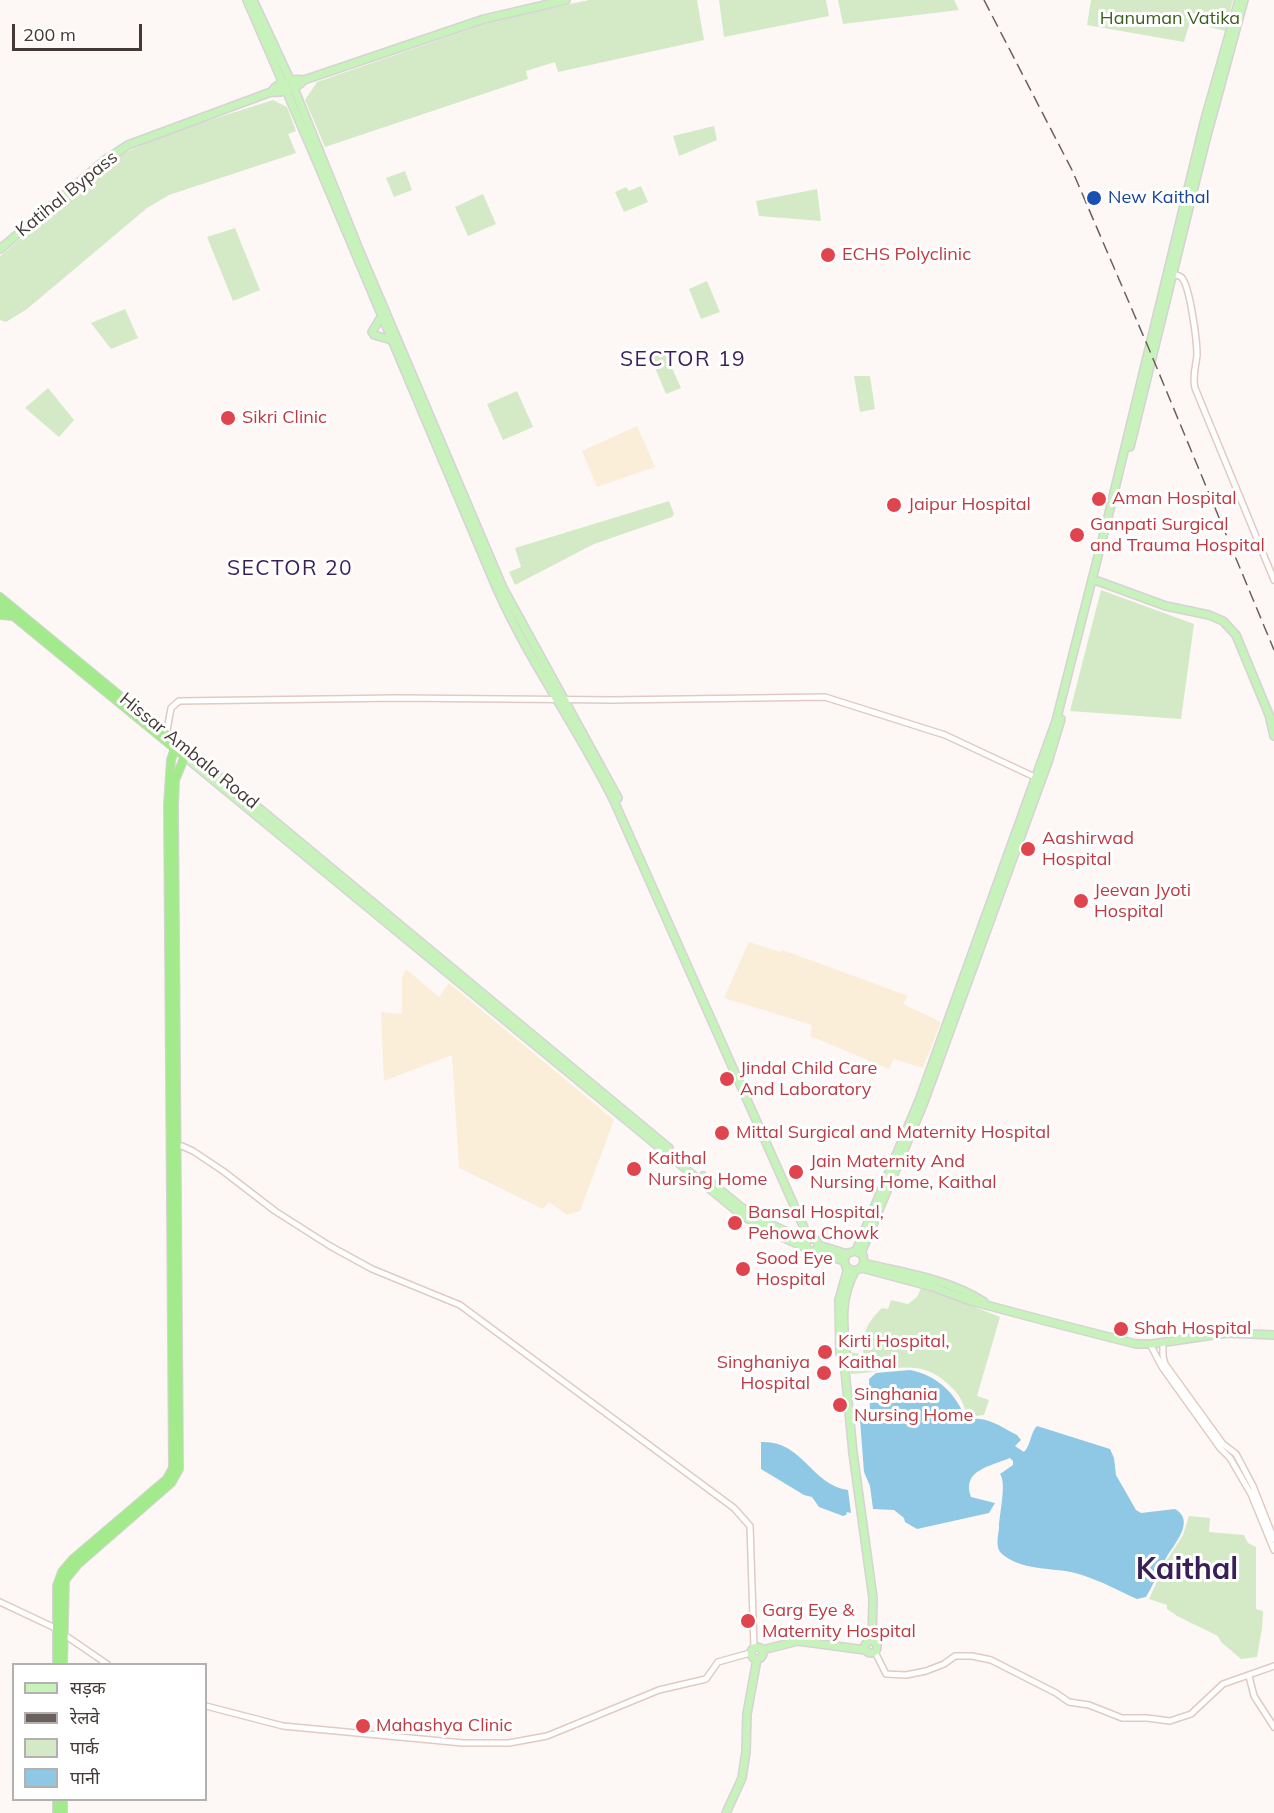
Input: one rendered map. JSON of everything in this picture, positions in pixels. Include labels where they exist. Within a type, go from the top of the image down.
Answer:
[{"type":"highway","name":"Hissar Ambala Road","points":[[0,597],[165,737]]},
{"type":"highway","name":"Hissar Ambala Road","points":[[0,605],[185,753]]},
{"type":"highway","points":[[0,615],[12,616]]},
{"type":"highway","points":[[57,1663],[63,1587],[68,1575],[171,1483],[179,1469],[168,805],[170,770],[175,745]]},
{"type":"highway","points":[[174,1146],[174,806],[175,780],[185,753]]},
{"type":"highway","points":[[60,1631],[63,1663]]},
{"type":"main road","points":[[247,0],[497,589],[615,790],[811,1244]]},
{"type":"main road","points":[[253,0],[291,80],[358,247],[503,588],[560,699]]},
{"type":"main road","name":"Katihal Bypass","points":[[0,249],[105,160],[128,145],[284,87],[291,80],[304,80],[484,19],[566,0]]},
{"type":"main road","points":[[757,1659],[752,1657],[752,1650],[759,1647],[762,1650],[798,1641],[865,1650],[871,1654],[875,1652],[876,1644],[872,1641],[873,1598],[853,1453],[844,1360],[846,1353],[843,1300],[853,1264],[974,959],[1039,779],[1080,635],[1205,118],[1239,0]]},
{"type":"main road","points":[[1169,273],[1244,0]]},
{"type":"main road","name":"Katihal Bypass","points":[[284,87],[294,88],[304,80]]},
{"type":"main road","points":[[381,317],[373,333],[392,340]]},
{"type":"main road","points":[[1094,580],[1166,606],[1209,615],[1223,621],[1236,635],[1272,720],[1274,736]]},
{"type":"main road","name":"Hissar Ambala Road","points":[[185,753],[738,1212],[761,1227],[811,1244],[853,1264],[921,1280],[973,1295],[986,1304],[1136,1344],[1163,1343],[1227,1333],[1274,1335]]},
{"type":"main road","points":[[853,1264],[859,1252]]},
{"type":"main road","points":[[865,1650],[866,1643],[872,1641]]},
{"type":"main road","points":[[726,1813],[742,1778],[747,1752],[747,1714],[757,1659],[763,1655],[762,1650]]},
{"type":"street","points":[[1169,273],[1181,278],[1186,285],[1197,336],[1197,357],[1193,374],[1195,388],[1274,580]]},
{"type":"street","points":[[165,737],[171,708],[179,701],[825,697],[945,735],[1039,779]]},
{"type":"street","points":[[174,1146],[193,1151],[224,1171],[275,1211],[330,1246],[372,1269],[460,1305],[734,1508],[750,1526],[752,1650],[718,1662],[706,1679],[659,1690],[547,1736],[508,1743],[463,1743],[283,1726],[207,1706]]},
{"type":"street","points":[[1163,1343],[1165,1364],[1222,1444],[1236,1454],[1253,1486],[1274,1539]]},
{"type":"street","points":[[1150,1344],[1168,1377],[1220,1448],[1230,1458],[1251,1494],[1274,1550]]},
{"type":"street","points":[[0,1602],[60,1631],[104,1663]]},
{"type":"street","points":[[875,1652],[886,1674],[892,1676],[906,1676],[926,1671],[945,1664],[955,1656],[972,1656],[991,1660],[1069,1702],[1089,1705],[1122,1718],[1170,1721],[1191,1714],[1223,1684],[1274,1666]]},
{"type":"street","points":[[1249,1676],[1254,1696],[1274,1727]]},
{"type":"shaded area","points":[[637,426],[655,467],[597,487],[582,451]]},
{"type":"shaded area","points":[[749,942],[780,952],[783,950],[908,996],[903,1004],[941,1022],[923,1068],[894,1059],[889,1069],[810,1036],[812,1025],[724,998]]},
{"type":"shaded area","points":[[406,969],[439,997],[449,983],[614,1120],[580,1211],[567,1215],[549,1202],[543,1209],[459,1168],[452,1055],[384,1081],[381,1012],[402,1014],[402,977]]},
{"type":"green space","points":[[589,0],[697,0],[704,40],[558,72],[555,62],[526,71],[528,79],[325,147],[305,100],[317,82],[496,20]]},
{"type":"green space","points":[[719,0],[826,0],[829,16],[724,37]]},
{"type":"green space","points":[[838,0],[954,0],[959,10],[843,24]]},
{"type":"green space","name":"Hanuman Vatika","points":[[1091,0],[1233,0],[1225,31],[1190,22],[1184,42],[1087,25]]},
{"type":"green space","points":[[273,100],[287,107],[296,131],[288,134],[296,153],[169,195],[147,208],[27,309],[6,322],[0,320],[0,256],[120,155],[169,133]]},
{"type":"green space","points":[[714,126],[717,140],[679,156],[673,136]]},
{"type":"green space","points":[[405,171],[412,190],[394,197],[386,178]]},
{"type":"green space","points":[[641,186],[648,202],[624,212],[615,192],[626,187],[629,191]]},
{"type":"green space","points":[[817,189],[821,221],[759,216],[756,201]]},
{"type":"green space","points":[[483,194],[496,224],[468,236],[455,207]]},
{"type":"green space","points":[[235,228],[260,290],[233,301],[207,237]]},
{"type":"green space","points":[[707,281],[720,312],[701,319],[689,289]]},
{"type":"green space","points":[[125,309],[138,338],[111,349],[91,323]]},
{"type":"green space","points":[[664,350],[681,388],[666,394],[650,356]]},
{"type":"green space","points":[[854,376],[870,376],[875,409],[860,412]]},
{"type":"green space","points":[[48,388],[74,420],[59,437],[25,408]]},
{"type":"green space","points":[[517,391],[533,427],[503,440],[487,404]]},
{"type":"green space","points":[[669,501],[674,514],[672,517],[594,544],[515,585],[509,572],[521,567],[515,548]]},
{"type":"green space","points":[[1101,590],[1194,624],[1181,719],[1070,711]]},
{"type":"green space","points":[[922,1286],[1000,1317],[977,1396],[989,1400],[984,1415],[968,1417],[956,1392],[931,1372],[910,1367],[851,1374],[849,1352],[863,1354],[865,1334],[872,1319],[882,1308],[888,1309],[891,1300],[908,1304],[917,1297]]},
{"type":"green space","points":[[1189,1516],[1210,1518],[1209,1532],[1244,1535],[1248,1543],[1256,1547],[1256,1609],[1263,1611],[1257,1657],[1241,1659],[1221,1642],[1218,1636],[1177,1616],[1167,1609],[1167,1605],[1149,1599],[1167,1560],[1183,1535]]},
{"type":"water","points":[[910,1370],[930,1377],[945,1388],[958,1402],[967,1421],[986,1420],[1017,1435],[1021,1440],[1015,1446],[1024,1452],[1037,1426],[1110,1449],[1114,1458],[1116,1475],[1136,1510],[1141,1513],[1175,1509],[1181,1514],[1184,1520],[1181,1533],[1146,1597],[1137,1599],[1082,1575],[1031,1567],[1002,1554],[998,1549],[1003,1492],[1000,1474],[1013,1465],[1010,1458],[980,1470],[970,1481],[971,1497],[995,1503],[989,1513],[917,1529],[905,1522],[904,1518],[894,1510],[873,1509],[870,1486],[864,1472],[860,1420],[870,1411],[869,1379],[876,1373]]},
{"type":"water","points":[[761,1442],[775,1443],[787,1448],[825,1480],[848,1490],[851,1513],[847,1512],[843,1516],[819,1507],[812,1497],[804,1495],[761,1469]]},
{"type":"railway","points":[[984,0],[1072,170],[1274,650]]},
{"type":"place","name":"New Kaithal","points":[[1094,198]]},
{"type":"place","name":"ECHS Polyclinic","points":[[828,255]]},
{"type":"place","name":"Sikri Clinic","points":[[228,418]]},
{"type":"place","name":"Aman Hospital","points":[[1099,499]]},
{"type":"place","name":"Jaipur Hospital","points":[[894,505]]},
{"type":"place","name":"Ganpati Surgical and Trauma Hospital","points":[[1077,535]]},
{"type":"place","name":"Aashirwad Hospital","points":[[1028,849]]},
{"type":"place","name":"Jeevan Jyoti Hospital","points":[[1081,901]]},
{"type":"place","name":"Jindal Child Care And Laboratory","points":[[727,1079]]},
{"type":"place","name":"Mittal Surgical and Maternity Hospital","points":[[722,1133]]},
{"type":"place","name":"Kaithal Nursing Home","points":[[634,1169]]},
{"type":"place","name":"Jain Maternity And Nursing Home, Kaithal","points":[[796,1172]]},
{"type":"place","name":"Bansal Hospital, Pehowa Chowk","points":[[735,1223]]},
{"type":"place","name":"Sood Eye Hospital","points":[[743,1269]]},
{"type":"place","name":"Shah Hospital","points":[[1121,1329]]},
{"type":"place","name":"Kirti Hospital, Kaithal","points":[[825,1352]]},
{"type":"place","name":"Singhaniya Hospital","points":[[824,1373]]},
{"type":"place","name":"Singhania Nursing Home","points":[[840,1405]]},
{"type":"place","name":"Garg Eye & Maternity Hospital","points":[[748,1621]]},
{"type":"place","name":"Mahashya Clinic","points":[[363,1726]]},
{"type":"district","name":"SECTOR 19","points":[[683,360]]},
{"type":"district","name":"SECTOR 20","points":[[290,569]]},
{"type":"district","name":"Kaithal","points":[[1187,1570]]}]
